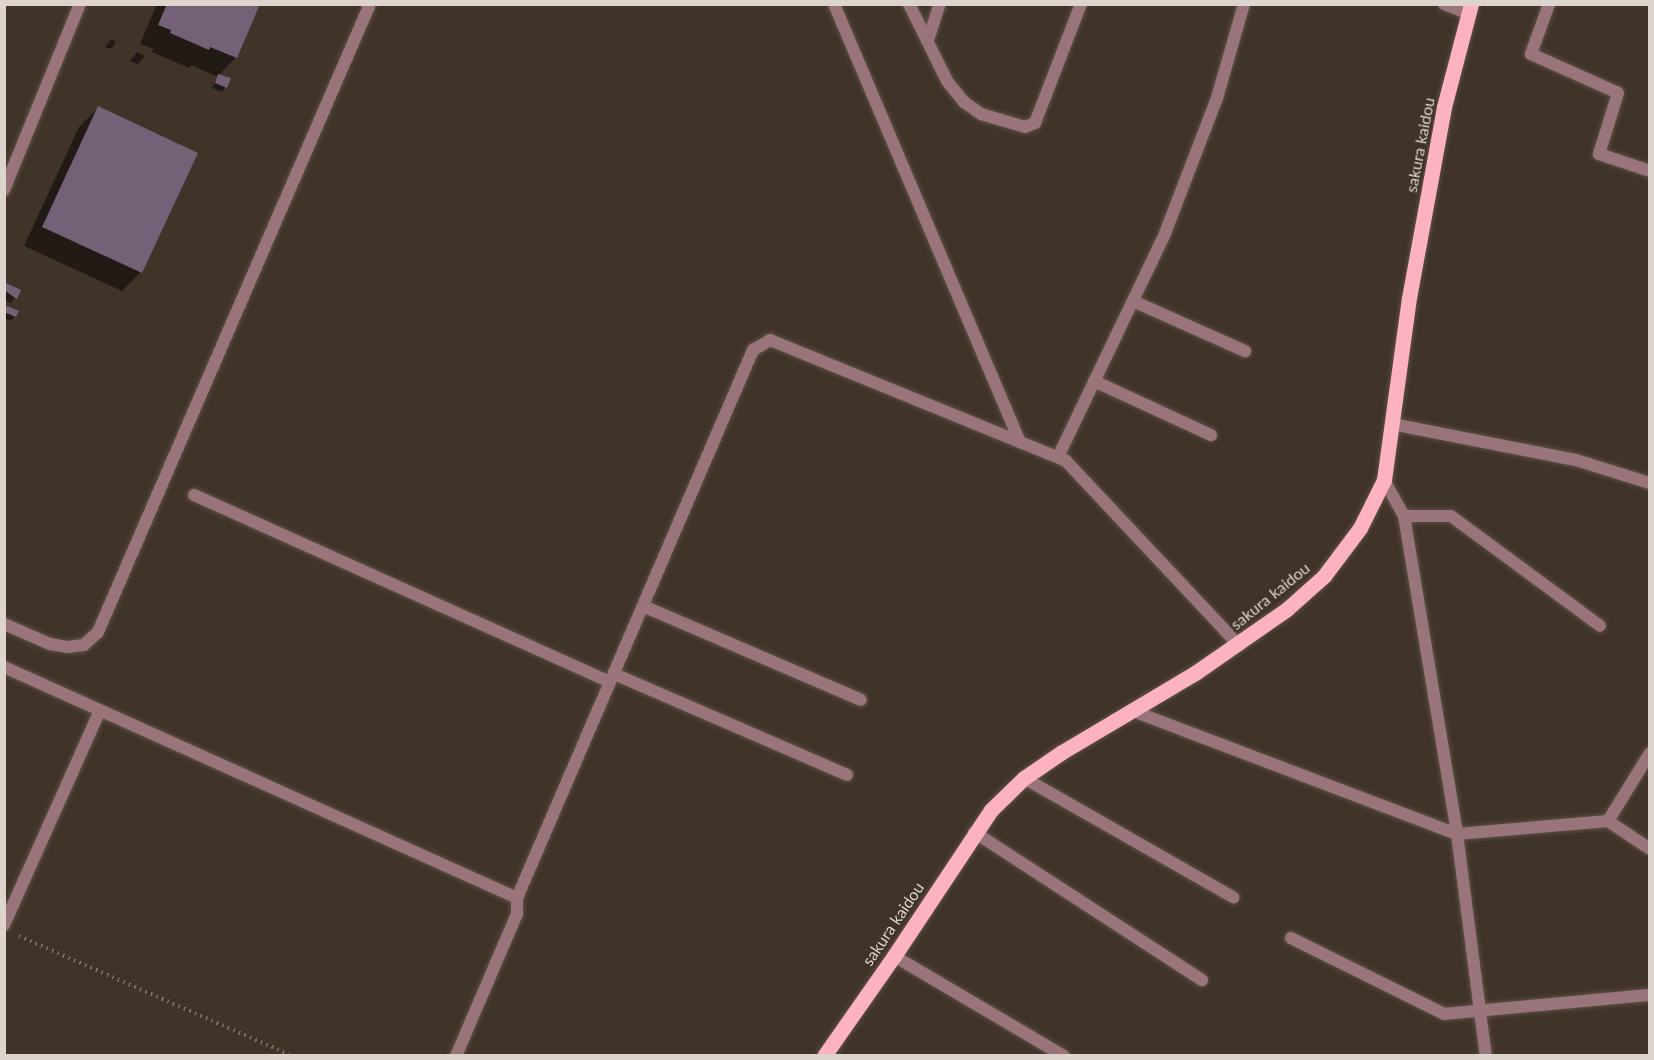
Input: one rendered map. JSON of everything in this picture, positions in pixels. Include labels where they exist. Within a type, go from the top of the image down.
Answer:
[{"type":"main road","name":"sakura kaidou","points":[[824,1056],[991,810],[1024,778],[1062,752],[1239,645],[1287,609],[1324,576],[1360,528],[1384,480],[1409,298],[1444,107],[1470,9]]},
{"type":"street","points":[[4,190],[80,4]]},
{"type":"street","points":[[4,624],[50,644],[67,647],[84,645],[98,632],[370,4]]},
{"type":"street","points":[[834,4],[1020,442]]},
{"type":"street","points":[[909,4],[947,81],[964,102],[981,114],[1024,127],[1035,123],[1081,4]]},
{"type":"street","points":[[928,40],[940,4]]},
{"type":"street","points":[[1058,457],[1164,236],[1217,98],[1244,4]]},
{"type":"street","points":[[1444,4],[1470,9]]},
{"type":"street","points":[[1549,4],[1531,54],[1618,93],[1599,154],[1650,171]]},
{"type":"street","points":[[1133,301],[1245,351]]},
{"type":"street","points":[[456,1056],[517,914],[517,898],[753,350],[770,340],[1066,461],[1239,645]]},
{"type":"street","points":[[1094,381],[1211,435]]},
{"type":"street","points":[[1392,424],[1576,460],[1650,483]]},
{"type":"street","points":[[1384,480],[1404,516],[1456,834],[1486,1056]]},
{"type":"street","points":[[194,495],[612,678],[847,775]]},
{"type":"street","points":[[1404,516],[1451,516],[1600,626]]},
{"type":"street","points":[[643,606],[861,700]]},
{"type":"street","points":[[4,667],[517,898]]},
{"type":"street","points":[[4,925],[100,710]]},
{"type":"street","points":[[1133,711],[1456,834],[1608,821],[1650,849]]},
{"type":"street","points":[[1608,821],[1650,753]]},
{"type":"street","points":[[1024,778],[1233,897]]},
{"type":"street","points":[[974,832],[1202,980]]},
{"type":"street","points":[[1291,938],[1443,1014],[1650,995]]},
{"type":"street","points":[[894,956],[1064,1056]]},
{"type":"path","points":[[15,934],[292,1056]]},
{"type":"building","points":[[167,4],[260,4],[237,58],[210,47],[209,50],[170,33],[171,30],[158,25]]},
{"type":"building","points":[[218,74],[231,78],[227,88],[215,83]]},
{"type":"building","points":[[98,106],[198,153],[142,273],[42,227]]},
{"type":"building","points":[[6,283],[21,290],[17,299],[4,290]]},
{"type":"building","points":[[7,306],[19,311],[16,317],[4,312]]}]
